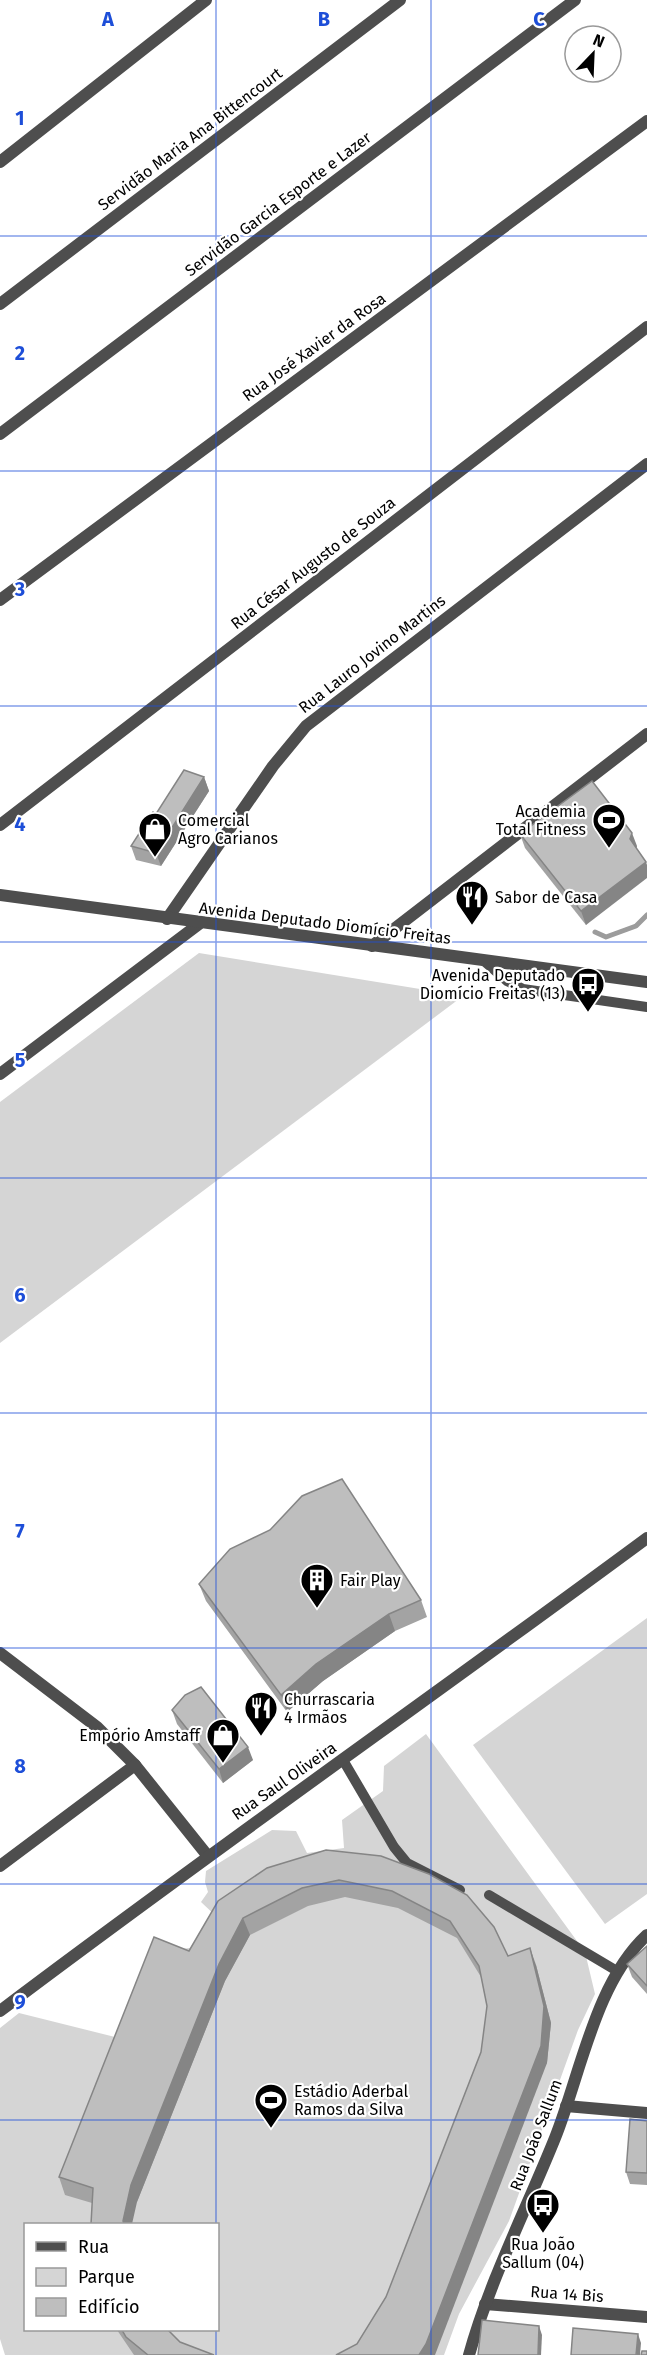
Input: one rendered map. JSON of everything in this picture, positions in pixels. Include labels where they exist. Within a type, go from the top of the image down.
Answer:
[{"type":"street","points":[[0,162],[206,0]]},
{"type":"street","name":"Servidão Maria Ana Bittencourt","points":[[0,304],[400,0]]},
{"type":"street","name":"Servidão Garcia Esporte e Lazer","points":[[0,434],[575,0]]},
{"type":"street","name":"Rua José Xavier da Rosa","points":[[0,600],[647,121]]},
{"type":"street","name":"Rua César Augusto de Souza","points":[[0,825],[647,327]]},
{"type":"street","name":"Rua Lauro Jovino Martins","points":[[167,919],[273,766],[306,726],[647,464]]},
{"type":"street","points":[[372,946],[647,734]]},
{"type":"street","name":"Avenida Deputado Diomício Freitas","points":[[0,895],[199,924],[647,982]]},
{"type":"street","points":[[0,1074],[199,924]]},
{"type":"street","name":"Rua Saul Oliveira","points":[[0,2011],[207,1855],[343,1760],[647,1538]]},
{"type":"street","points":[[0,1653],[97,1727],[135,1765],[207,1855]]},
{"type":"street","points":[[0,1866],[135,1765]]},
{"type":"street","name":"Rua João Sallum","points":[[469,2355],[485,2304],[566,2106],[617,1971],[647,1935]]},
{"type":"street","points":[[566,2106],[647,2113]]},
{"type":"street","name":"Rua 14 Bis","points":[[485,2304],[647,2317]]},
{"type":"lane","points":[[484,961],[507,981],[523,989],[647,1007]]},
{"type":"lane","points":[[343,1760],[394,1847],[407,1863],[460,1890]]},
{"type":"lane","points":[[489,1895],[617,1971]]},
{"type":"green space","points":[[199,953],[463,996],[0,1343],[0,1102]]},
{"type":"green space","points":[[647,1618],[647,1894],[605,1924],[473,1745]]},
{"type":"green space","name":"Estádio Aderbal Ramos da Silva","points":[[426,1734],[585,1952],[595,1994],[578,2030],[509,2221],[459,2314],[444,2355],[5,2355],[0,2339],[0,2028],[19,2013],[115,2037],[153,1953],[203,1946],[219,1919],[201,1902],[208,1892],[205,1882],[206,1871],[272,1830],[296,1831],[307,1853],[344,1848],[342,1820],[383,1791],[384,1766]]},
{"type":"building","points":[[184,770],[204,777],[156,853],[131,846],[153,812],[156,814]]},
{"type":"building","points":[[592,781],[632,833],[630,839],[646,862],[581,911],[520,834]]},
{"type":"building","name":"Fair Play","points":[[342,1479],[421,1600],[389,1614],[316,1664],[281,1695],[199,1584],[230,1549],[270,1530],[302,1496]]},
{"type":"building","points":[[201,1687],[248,1747],[219,1769],[172,1710],[185,1695]]},
{"type":"building","points":[[326,1850],[381,1856],[429,1874],[467,1895],[494,1927],[508,1956],[530,1948],[544,2006],[541,2046],[426,2344],[419,2355],[336,2355],[357,2344],[386,2297],[481,2052],[487,2006],[479,1966],[450,1921],[392,1891],[339,1880],[302,1888],[243,1918],[219,1964],[131,2185],[124,2223],[91,2223],[93,2188],[59,2177],[154,1937],[189,1951],[218,1901],[267,1868]]},
{"type":"building","points":[[647,1946],[647,1986],[627,1964]]},
{"type":"building","points":[[630,2119],[647,2121],[647,2173],[626,2172]]},
{"type":"building","points":[[482,2320],[539,2326],[538,2355],[478,2355]]},
{"type":"building","points":[[573,2328],[638,2334],[636,2355],[571,2355]]},
{"type":"building","points":[[123,2331],[169,2331],[180,2342],[214,2355],[148,2355],[126,2337]]},
{"type":"waterway","points":[[595,932],[606,937],[636,926],[647,915]]},
{"type":"place","name":"Academia Total Fitness","points":[[609,849]]},
{"type":"place","name":"Comercial Agro Carianos","points":[[155,858]]},
{"type":"place","name":"Sabor de Casa","points":[[472,926]]},
{"type":"place","name":"Avenida Deputado Diomício Freitas (13)","points":[[588,1013]]},
{"type":"place","name":"Fair Play","points":[[317,1609]]},
{"type":"place","name":"Churrascaria 4 Irmãos","points":[[261,1737]]},
{"type":"place","name":"Empório Amstaff","points":[[223,1764]]},
{"type":"place","name":"Estádio Aderbal Ramos da Silva","points":[[271,2129]]},
{"type":"place","name":"Rua João Sallum (04)","points":[[543,2234]]}]
